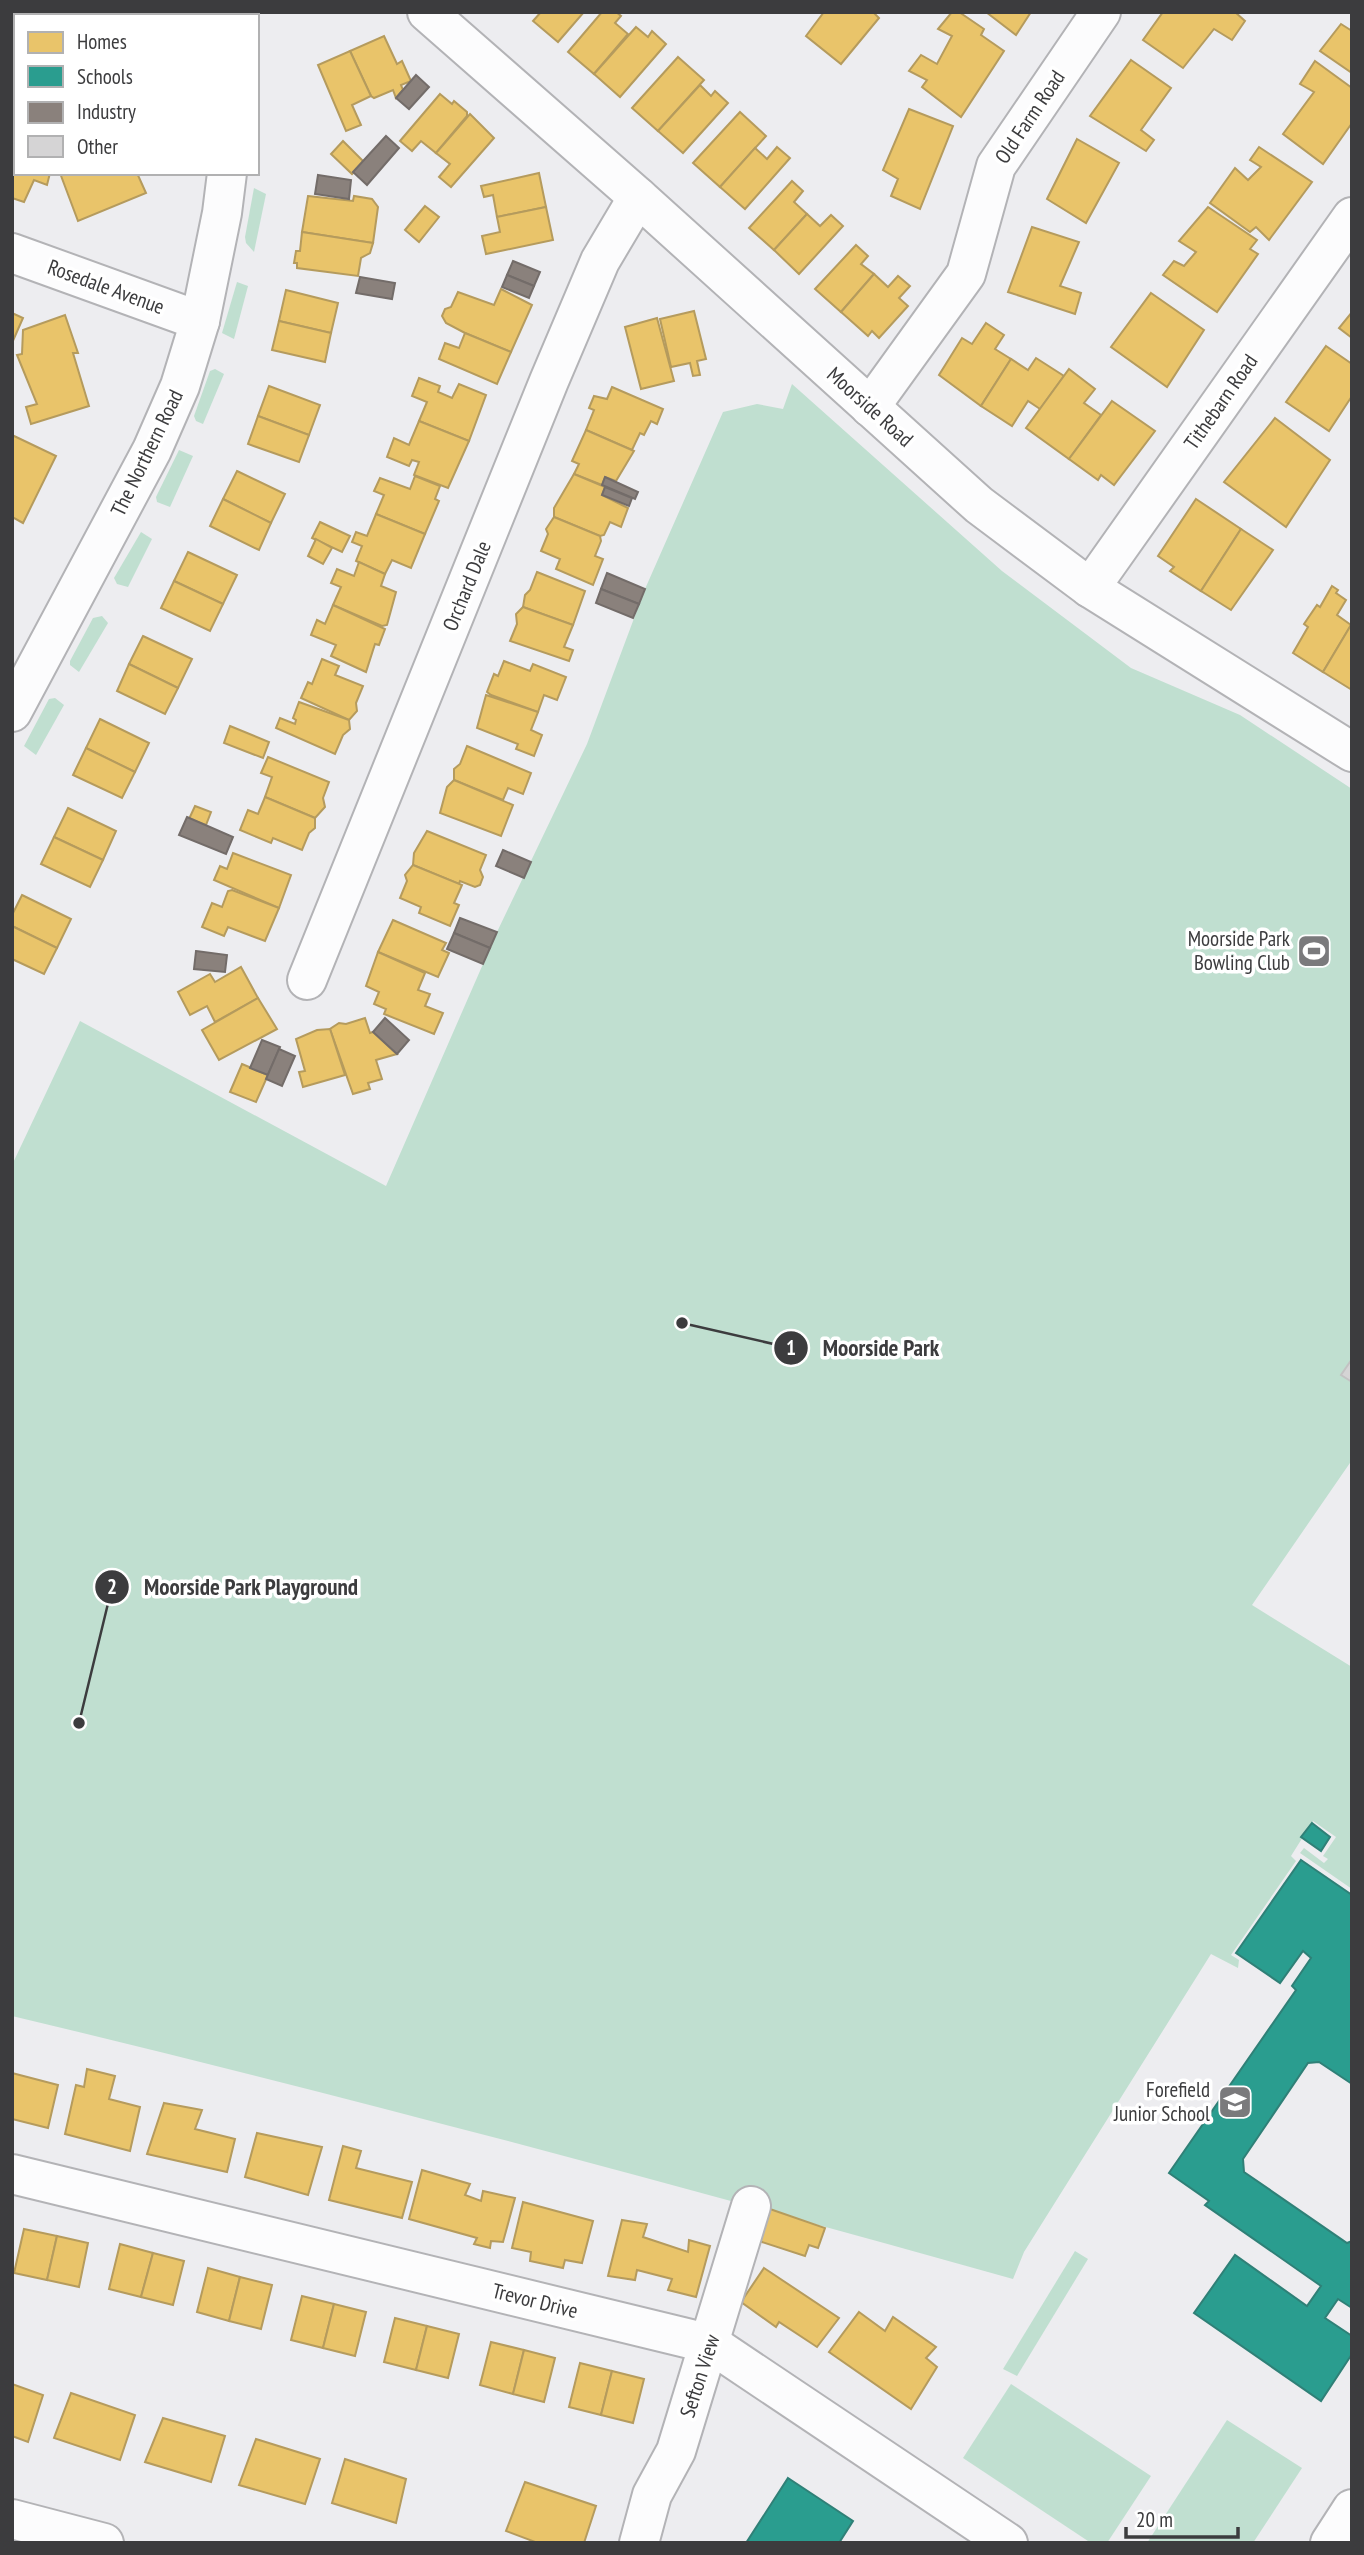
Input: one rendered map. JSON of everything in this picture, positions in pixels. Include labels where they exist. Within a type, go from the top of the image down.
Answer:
[{"type":"street","name":"Moorside Road","points":[[427,12],[638,197],[979,505],[1090,588],[1352,752]]},
{"type":"street","name":"Old Farm Road","points":[[870,407],[966,274],[996,166],[1101,12]]},
{"type":"street","name":"The Northern Road","points":[[12,712],[152,450],[180,386],[200,321],[222,213],[227,175]]},
{"type":"street","name":"Orchard Dale","points":[[307,980],[559,357],[600,261],[638,197]]},
{"type":"street","name":"Tithebarn Road","points":[[1090,588],[1352,217]]},
{"type":"street","name":"Rosedale Avenue","points":[[12,253],[200,321]]},
{"type":"street","name":"Trevor Drive","points":[[12,2174],[711,2343],[1008,2543]]},
{"type":"street","name":"Sefton View","points":[[639,2543],[652,2495],[676,2451],[751,2206]]},
{"type":"street","points":[[1330,2543],[1352,2509]]},
{"type":"street","points":[[12,2519],[104,2543]]},
{"type":"green space","points":[[254,188],[266,194],[254,252],[246,243],[245,237]]},
{"type":"green space","points":[[237,282],[248,286],[234,339],[222,333]]},
{"type":"green space","points":[[215,369],[224,374],[203,424],[196,421],[194,416],[210,371]]},
{"type":"green space","points":[[792,384],[1002,571],[1131,668],[1240,715],[1352,789],[1352,1460],[1252,1605],[1352,1667],[1352,1889],[1300,1853],[1304,1848],[1324,1863],[1328,1859],[1323,1856],[1336,1837],[1313,1821],[1291,1856],[1296,1861],[1231,1955],[1239,1960],[1238,1968],[1211,1954],[1024,2252],[1013,2279],[514,2143],[12,2016],[12,1165],[80,1021],[386,1186],[497,932],[587,744],[645,589],[723,412],[757,404],[783,409]]},
{"type":"green space","points":[[179,450],[193,456],[170,507],[157,502],[156,497]]},
{"type":"green space","points":[[141,532],[152,539],[128,587],[117,584],[114,578]]},
{"type":"green space","points":[[102,616],[108,623],[79,672],[70,665],[70,661],[93,618]]},
{"type":"green space","points":[[55,698],[64,705],[36,755],[24,746],[49,699]]},
{"type":"green space","points":[[1075,2251],[1088,2259],[1017,2376],[1003,2369]]},
{"type":"green space","points":[[1011,2384],[1151,2476],[1107,2543],[1091,2543],[963,2458]]},
{"type":"green space","points":[[1227,2420],[1302,2468],[1253,2543],[1147,2543]]},
{"type":"building: Homes","points":[[541,12],[584,12],[558,42],[533,21]]},
{"type":"building: Homes","points":[[602,12],[616,12],[621,16],[615,23],[628,34],[594,74],[568,52]]},
{"type":"building: Homes","points":[[824,12],[873,12],[879,18],[841,64],[806,36]]},
{"type":"building: Homes","points":[[952,12],[959,12],[984,29],[981,35],[1004,51],[961,117],[922,87],[927,80],[909,71],[921,55],[937,64],[952,36],[938,29]]},
{"type":"building: Homes","points":[[986,12],[1031,12],[1016,35]]},
{"type":"building: Homes","points":[[1163,12],[1235,12],[1245,21],[1232,40],[1214,29],[1183,68],[1143,40]]},
{"type":"building: Homes","points":[[1341,24],[1352,31],[1352,73],[1320,51]]},
{"type":"building: Homes","points":[[636,27],[648,37],[652,31],[666,44],[620,97],[594,74]]},
{"type":"building: Homes","points":[[384,36],[397,64],[402,61],[411,81],[401,85],[403,90],[396,98],[393,90],[374,98],[371,96],[350,51]]},
{"type":"building: Homes","points":[[350,51],[371,96],[352,105],[361,125],[346,131],[318,65]]},
{"type":"building: Homes","points":[[678,57],[704,80],[658,131],[632,108]]},
{"type":"building: Homes","points":[[1131,60],[1171,88],[1141,130],[1154,140],[1146,151],[1090,116]]},
{"type":"building: Homes","points":[[1315,61],[1352,88],[1352,123],[1323,164],[1283,134],[1314,92],[1300,84]]},
{"type":"building: Homes","points":[[700,85],[711,96],[715,91],[728,103],[683,153],[658,131]]},
{"type":"building: Homes","points":[[440,94],[452,104],[454,101],[467,112],[467,116],[436,153],[421,141],[412,151],[400,141]]},
{"type":"building: Homes","points":[[909,109],[953,126],[920,209],[891,196],[898,179],[883,170]]},
{"type":"building: Homes","points":[[740,112],[766,136],[720,187],[693,163]]},
{"type":"building: Homes","points":[[470,114],[494,138],[451,187],[439,177],[450,164],[436,153]]},
{"type":"building: Homes","points":[[1077,139],[1119,163],[1086,223],[1047,199]]},
{"type":"building: Homes","points":[[343,141],[364,162],[352,174],[331,154]]},
{"type":"building: Homes","points":[[12,147],[14,175],[50,175],[47,185],[34,180],[24,202],[12,198]]},
{"type":"building: Homes","points":[[777,147],[790,158],[745,209],[720,187],[755,148],[767,159]]},
{"type":"building: Homes","points":[[1259,147],[1312,182],[1269,240],[1256,227],[1250,232],[1210,203],[1235,168],[1248,180],[1261,167],[1250,160]]},
{"type":"building: Homes","points":[[539,173],[546,207],[497,217],[493,195],[484,197],[481,186]]},
{"type":"building: Homes","points":[[61,175],[138,175],[146,193],[78,221]]},
{"type":"building: Homes","points":[[792,181],[803,191],[794,202],[807,214],[774,250],[749,228]]},
{"type":"building: Homes","points":[[308,196],[353,201],[354,196],[372,199],[378,207],[373,243],[302,232]]},
{"type":"building: Homes","points":[[425,206],[439,217],[419,242],[405,230]]},
{"type":"building: Homes","points":[[546,207],[553,240],[486,254],[482,236],[500,232],[497,217]]},
{"type":"building: Homes","points":[[1208,207],[1257,240],[1250,249],[1258,254],[1217,312],[1163,275],[1174,261],[1184,266],[1196,252],[1179,241]]},
{"type":"building: Homes","points":[[807,214],[820,226],[831,215],[843,226],[799,274],[774,250]]},
{"type":"building: Homes","points":[[1032,227],[1079,242],[1060,286],[1081,293],[1075,314],[1008,292]]},
{"type":"building: Homes","points":[[302,232],[373,243],[370,253],[361,258],[358,276],[297,268],[297,263],[294,263],[296,251],[300,251]]},
{"type":"building: Homes","points":[[856,245],[868,256],[861,264],[874,274],[841,312],[815,289]]},
{"type":"building: Homes","points":[[874,274],[888,287],[898,276],[910,286],[899,298],[908,306],[879,338],[872,331],[868,336],[841,312]]},
{"type":"building: Homes","points":[[501,289],[532,305],[511,352],[465,333],[446,323],[442,316],[445,309],[451,307],[458,292],[494,305]]},
{"type":"building: Homes","points":[[286,290],[338,303],[331,333],[279,321]]},
{"type":"building: Homes","points":[[1151,293],[1204,330],[1167,387],[1111,347]]},
{"type":"building: Homes","points":[[694,311],[706,359],[697,361],[700,375],[693,376],[690,363],[671,367],[660,319]]},
{"type":"building: Homes","points":[[1352,312],[1352,338],[1339,328]]},
{"type":"building: Homes","points":[[12,313],[23,318],[12,343]]},
{"type":"building: Homes","points":[[65,315],[78,353],[73,353],[89,406],[31,424],[26,407],[37,404],[17,355],[22,354],[23,330]]},
{"type":"building: Homes","points":[[657,318],[674,381],[641,389],[625,327]]},
{"type":"building: Homes","points":[[279,321],[331,333],[325,362],[272,350]]},
{"type":"building: Homes","points":[[986,323],[1004,335],[995,349],[1011,359],[981,406],[939,375],[962,338],[972,344]]},
{"type":"building: Homes","points":[[465,333],[511,352],[497,384],[439,359],[445,343],[459,348]]},
{"type":"building: Homes","points":[[1326,346],[1352,364],[1352,396],[1329,431],[1286,402]]},
{"type":"building: Homes","points":[[1036,358],[1064,376],[1040,409],[1028,401],[1012,426],[981,406],[1011,359],[1028,370]]},
{"type":"building: Homes","points":[[1069,369],[1095,389],[1084,403],[1101,415],[1069,459],[1026,428]]},
{"type":"building: Homes","points":[[419,378],[440,386],[438,392],[452,398],[459,384],[486,395],[469,441],[419,421],[427,402],[412,396]]},
{"type":"building: Homes","points":[[269,386],[320,405],[309,435],[258,416]]},
{"type":"building: Homes","points":[[612,387],[663,409],[657,424],[651,421],[644,435],[640,433],[632,450],[586,430],[594,410],[589,408],[594,396],[607,399]]},
{"type":"building: Homes","points":[[1112,401],[1155,431],[1114,485],[1101,475],[1098,480],[1069,459]]},
{"type":"building: Homes","points":[[258,416],[309,435],[299,462],[248,444]]},
{"type":"building: Homes","points":[[1275,418],[1330,460],[1286,527],[1224,482]]},
{"type":"building: Homes","points":[[419,421],[469,441],[448,488],[414,475],[419,462],[412,460],[409,466],[387,457],[394,438],[409,445]]},
{"type":"building: Homes","points":[[586,430],[634,451],[616,481],[605,477],[602,485],[574,474],[579,464],[572,461]]},
{"type":"building: Homes","points":[[12,435],[56,456],[23,523],[12,517]]},
{"type":"building: Homes","points":[[237,471],[285,494],[271,523],[223,499]]},
{"type":"building: Homes","points":[[574,474],[605,487],[602,495],[628,508],[621,527],[610,522],[604,535],[600,536],[554,517],[554,508]]},
{"type":"building: Homes","points":[[415,476],[440,486],[435,499],[439,501],[425,534],[376,514],[384,495],[374,491],[380,478],[410,489]]},
{"type":"building: Homes","points":[[223,499],[271,523],[259,550],[210,526]]},
{"type":"building: Homes","points":[[1196,499],[1241,529],[1201,591],[1170,571],[1174,567],[1158,556]]},
{"type":"building: Homes","points":[[376,514],[425,534],[411,568],[392,560],[385,574],[356,561],[362,546],[352,542],[356,532],[367,536]]},
{"type":"building: Homes","points":[[554,517],[600,536],[601,541],[595,556],[603,559],[593,585],[556,569],[560,559],[541,551],[548,534],[546,529]]},
{"type":"building: Homes","points":[[320,522],[350,536],[342,552],[312,538]]},
{"type":"building: Homes","points":[[1241,529],[1273,550],[1231,610],[1201,591]]},
{"type":"building: Homes","points":[[316,539],[332,548],[323,564],[308,556]]},
{"type":"building: Homes","points":[[188,552],[237,575],[223,604],[174,581]]},
{"type":"building: Homes","points":[[359,562],[385,574],[381,586],[396,592],[387,625],[382,626],[333,605],[341,587],[331,583],[337,569],[354,576]]},
{"type":"building: Homes","points":[[537,572],[585,591],[573,625],[523,607],[525,595],[530,590]]},
{"type":"building: Homes","points":[[174,581],[223,604],[210,631],[161,608]]},
{"type":"building: Homes","points":[[1332,586],[1338,590],[1336,593],[1346,600],[1337,615],[1351,625],[1323,672],[1293,653],[1308,627],[1304,624],[1317,605],[1320,607]]},
{"type":"building: Homes","points":[[333,605],[385,629],[379,645],[375,644],[366,672],[331,656],[336,645],[311,635],[317,620],[325,624]]},
{"type":"building: Homes","points":[[523,607],[573,625],[564,647],[573,650],[569,661],[510,641],[517,624],[516,614]]},
{"type":"building: Homes","points":[[1352,625],[1352,690],[1323,672]]},
{"type":"building: Homes","points":[[143,636],[192,659],[178,688],[129,664]]},
{"type":"building: Homes","points":[[322,659],[339,666],[335,675],[363,686],[356,703],[357,711],[349,720],[301,698],[308,682],[312,684]]},
{"type":"building: Homes","points":[[504,661],[530,671],[533,664],[566,677],[557,700],[544,695],[538,712],[491,695],[487,692],[494,674],[498,676]]},
{"type":"building: Homes","points":[[129,664],[178,688],[165,714],[117,691]]},
{"type":"building: Homes","points":[[486,695],[538,712],[531,730],[542,735],[534,756],[516,749],[518,744],[477,728]]},
{"type":"building: Homes","points":[[299,702],[349,720],[350,729],[343,735],[335,754],[276,728],[280,718],[295,724],[296,720],[293,718]]},
{"type":"building: Homes","points":[[100,719],[149,743],[135,772],[86,748]]},
{"type":"building: Homes","points":[[230,726],[269,742],[263,758],[224,743]]},
{"type":"building: Homes","points":[[467,746],[531,773],[523,794],[508,788],[503,800],[454,780],[454,769],[460,764]]},
{"type":"building: Homes","points":[[86,748],[135,772],[122,798],[73,775]]},
{"type":"building: Homes","points":[[268,757],[329,782],[323,798],[325,807],[315,818],[265,797],[272,777],[261,773]]},
{"type":"building: Homes","points":[[454,780],[513,805],[501,836],[440,813],[447,787]]},
{"type":"building: Homes","points":[[265,797],[315,818],[315,828],[309,833],[302,850],[273,838],[271,843],[240,830],[248,810],[258,814]]},
{"type":"building: Homes","points":[[195,806],[211,812],[206,825],[189,819]]},
{"type":"building: Homes","points":[[68,808],[116,831],[103,860],[54,837]]},
{"type":"building: Homes","points":[[427,831],[486,855],[480,870],[483,877],[480,885],[475,887],[460,881],[459,884],[413,865],[414,853]]},
{"type":"building: Homes","points":[[54,837],[103,860],[90,887],[41,864]]},
{"type":"building: Homes","points":[[233,853],[291,875],[279,908],[214,880],[220,866],[227,869]]},
{"type":"building: Homes","points":[[413,865],[462,885],[454,903],[459,905],[450,926],[419,913],[421,907],[400,898],[407,881],[405,875]]},
{"type":"building: Homes","points":[[232,890],[279,908],[265,941],[228,927],[224,936],[202,927],[212,903],[222,907],[228,891]]},
{"type":"building: Homes","points":[[22,895],[71,919],[57,948],[12,926],[12,915]]},
{"type":"building: Homes","points":[[393,920],[446,943],[442,950],[449,953],[438,977],[378,952]]},
{"type":"building: Homes","points":[[12,926],[57,948],[44,974],[12,959]]},
{"type":"building: Homes","points":[[378,952],[425,973],[418,990],[430,994],[425,1006],[443,1013],[434,1034],[384,1014],[386,1009],[374,1004],[379,992],[366,986]]},
{"type":"building: Homes","points":[[241,967],[258,998],[215,1022],[207,1006],[190,1015],[178,992],[210,974],[215,982]]},
{"type":"building: Homes","points":[[258,998],[277,1029],[219,1060],[202,1030]]},
{"type":"building: Homes","points":[[365,1018],[370,1033],[373,1032],[397,1054],[376,1060],[382,1079],[368,1083],[370,1089],[353,1094],[330,1029],[339,1023],[346,1024]]},
{"type":"building: Homes","points":[[330,1029],[345,1075],[303,1087],[299,1072],[305,1071],[296,1039],[317,1030]]},
{"type":"building: Homes","points":[[242,1064],[268,1075],[256,1102],[230,1092]]},
{"type":"building: Homes","points":[[87,2069],[115,2076],[109,2099],[140,2107],[130,2151],[65,2134],[76,2085],[84,2087]]},
{"type":"building: Homes","points":[[12,2073],[58,2085],[48,2128],[12,2119]]},
{"type":"building: Homes","points":[[164,2103],[202,2110],[195,2129],[235,2139],[227,2172],[147,2154]]},
{"type":"building: Homes","points":[[257,2133],[322,2147],[308,2195],[245,2177]]},
{"type":"building: Homes","points":[[343,2146],[361,2151],[356,2168],[412,2182],[402,2218],[329,2200]]},
{"type":"building: Homes","points":[[422,2170],[470,2184],[465,2195],[481,2201],[483,2191],[515,2198],[503,2242],[491,2241],[490,2248],[474,2244],[477,2238],[409,2219]]},
{"type":"building: Homes","points":[[523,2202],[593,2221],[582,2263],[565,2260],[563,2268],[530,2261],[531,2252],[512,2248]]},
{"type":"building: Homes","points":[[767,2208],[825,2228],[818,2248],[809,2245],[805,2256],[756,2240]]},
{"type":"building: Homes","points":[[622,2220],[647,2224],[643,2237],[688,2252],[689,2240],[710,2246],[696,2297],[668,2290],[672,2279],[637,2270],[635,2280],[608,2276]]},
{"type":"building: Homes","points":[[24,2229],[57,2236],[47,2280],[14,2273]]},
{"type":"building: Homes","points":[[57,2236],[88,2243],[79,2287],[47,2280]]},
{"type":"building: Homes","points":[[120,2244],[153,2253],[141,2297],[109,2289]]},
{"type":"building: Homes","points":[[153,2253],[184,2261],[173,2305],[141,2297]]},
{"type":"building: Homes","points":[[208,2268],[240,2277],[229,2321],[197,2312]]},
{"type":"building: Homes","points":[[764,2268],[839,2318],[817,2347],[779,2322],[776,2327],[741,2302]]},
{"type":"building: Homes","points":[[240,2277],[272,2285],[261,2329],[229,2321]]},
{"type":"building: Homes","points":[[302,2296],[334,2304],[323,2348],[291,2340]]},
{"type":"building: Homes","points":[[334,2304],[366,2312],[355,2356],[323,2348]]},
{"type":"building: Homes","points":[[859,2312],[885,2331],[893,2317],[936,2347],[926,2358],[937,2367],[911,2409],[829,2352]]},
{"type":"building: Homes","points":[[395,2318],[427,2326],[416,2370],[384,2362]]},
{"type":"building: Homes","points":[[427,2326],[459,2334],[448,2378],[416,2370]]},
{"type":"building: Homes","points":[[491,2342],[524,2350],[513,2394],[480,2385]]},
{"type":"building: Homes","points":[[524,2350],[555,2358],[544,2402],[513,2394]]},
{"type":"building: Homes","points":[[580,2363],[612,2371],[601,2415],[569,2407]]},
{"type":"building: Homes","points":[[612,2371],[644,2379],[633,2423],[601,2415]]},
{"type":"building: Homes","points":[[12,2384],[43,2395],[28,2442],[12,2436]]},
{"type":"building: Homes","points":[[71,2393],[135,2415],[120,2460],[54,2438]]},
{"type":"building: Homes","points":[[163,2418],[225,2436],[211,2482],[145,2462]]},
{"type":"building: Homes","points":[[256,2439],[320,2459],[305,2504],[239,2485]]},
{"type":"building: Homes","points":[[345,2459],[406,2479],[396,2523],[332,2503]]},
{"type":"building: Homes","points":[[525,2482],[596,2506],[584,2543],[538,2543],[506,2531]]},
{"type":"building: Schools","points":[[1312,1823],[1330,1837],[1321,1851],[1301,1837]]},
{"type":"building: Schools","points":[[1301,1860],[1352,1895],[1352,2084],[1319,2062],[1308,2063],[1243,2159],[1244,2172],[1347,2243],[1352,2241],[1352,2308],[1338,2299],[1325,2318],[1352,2336],[1352,2354],[1321,2401],[1194,2313],[1235,2255],[1307,2306],[1321,2286],[1205,2205],[1209,2201],[1169,2173],[1296,1990],[1292,1986],[1311,1958],[1303,1951],[1280,1983],[1236,1953]]},
{"type":"building: Schools","points":[[788,2478],[853,2521],[839,2543],[746,2543]]},
{"type":"building: Industry","points":[[416,75],[429,87],[409,109],[396,98]]},
{"type":"building: Industry","points":[[386,136],[399,148],[367,185],[353,172]]},
{"type":"building: Industry","points":[[318,175],[351,180],[349,199],[315,194]]},
{"type":"building: Industry","points":[[513,261],[540,272],[534,286],[507,275]]},
{"type":"building: Industry","points":[[507,275],[534,286],[529,298],[502,287]]},
{"type":"building: Industry","points":[[360,277],[395,283],[392,299],[356,293]]},
{"type":"building: Industry","points":[[605,477],[638,492],[635,499],[602,485]]},
{"type":"building: Industry","points":[[605,487],[632,498],[629,506],[602,495]]},
{"type":"building: Industry","points":[[607,573],[645,589],[639,604],[601,589]]},
{"type":"building: Industry","points":[[601,589],[639,604],[633,618],[596,603]]},
{"type":"building: Industry","points":[[187,817],[233,837],[226,854],[179,835]]},
{"type":"building: Industry","points":[[503,850],[531,862],[524,878],[496,866]]},
{"type":"building: Industry","points":[[460,918],[497,932],[490,948],[454,933]]},
{"type":"building: Industry","points":[[454,933],[490,948],[483,964],[447,949]]},
{"type":"building: Industry","points":[[196,951],[227,955],[225,972],[194,969]]},
{"type":"building: Industry","points":[[385,1018],[409,1040],[397,1054],[373,1032]]},
{"type":"building: Industry","points":[[262,1040],[280,1047],[268,1075],[250,1068]]},
{"type":"building: Industry","points":[[279,1049],[295,1056],[282,1086],[266,1079]]},
{"type":"building: Other","points":[[1352,1359],[1352,1382],[1341,1375]]},
{"type":"place","name":"Moorside Park Bowling Club","points":[[1314,951]]},
{"type":"place","name":"Moorside Park","points":[[682,1323]]},
{"type":"place","name":"Moorside Park Playground","points":[[79,1723]]},
{"type":"place","name":"Forefield Junior School","points":[[1235,2102]]}]
